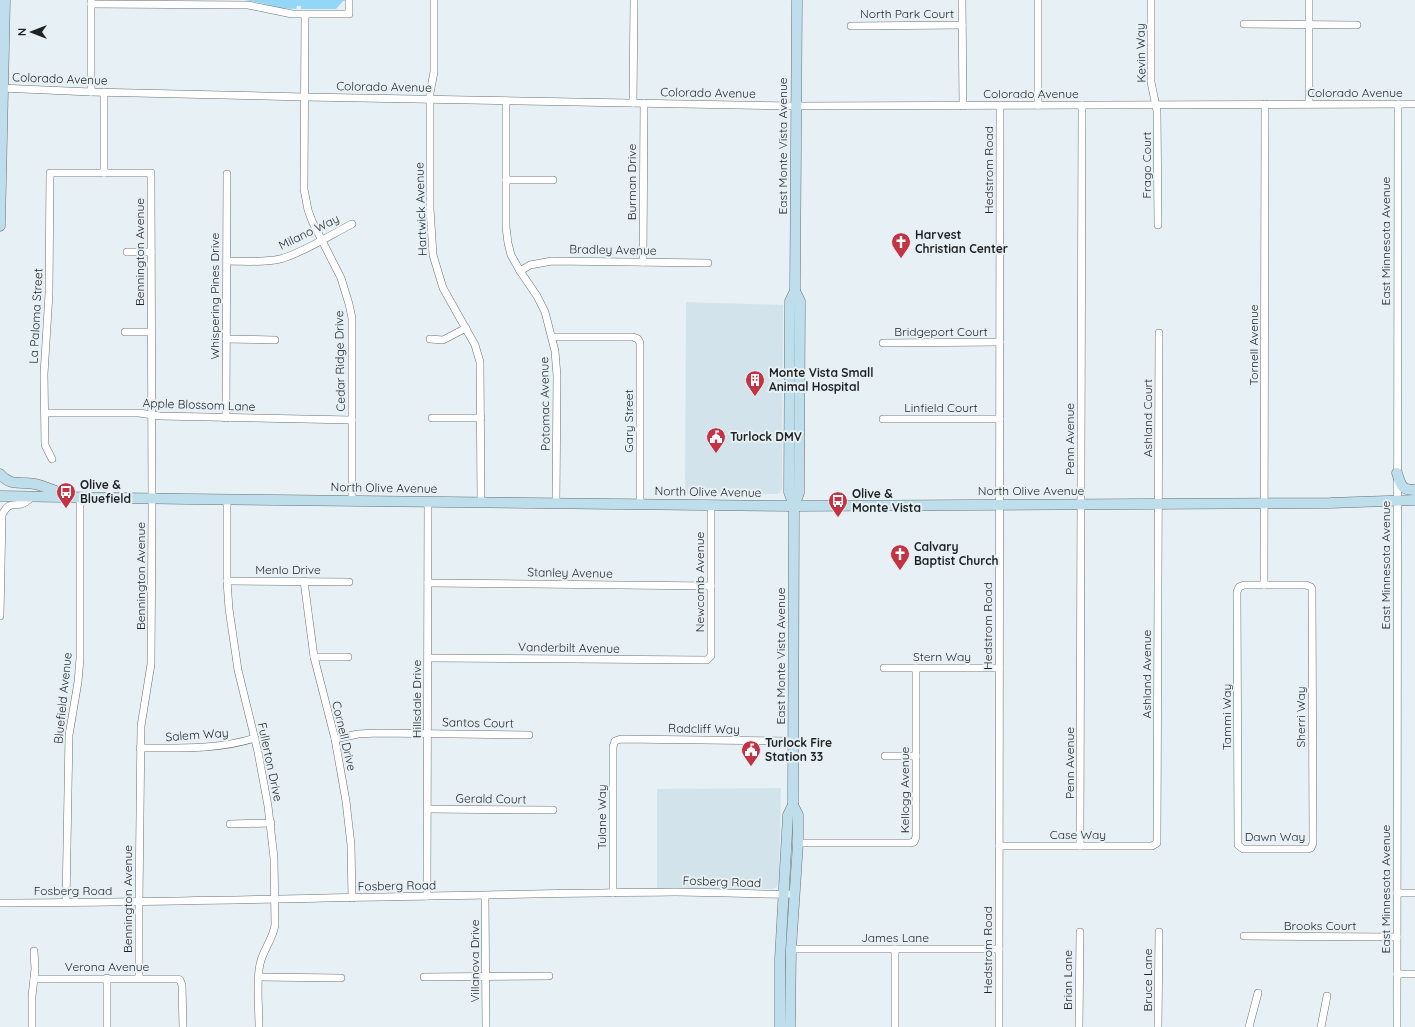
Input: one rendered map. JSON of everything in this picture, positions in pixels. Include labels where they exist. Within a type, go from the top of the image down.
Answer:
[{"type":"street","points":[[0,226],[5,0]]},
{"type":"street","points":[[91,92],[91,2],[231,3],[253,6],[281,13],[305,15],[350,14],[350,0]]},
{"type":"street","name":"Hartwick Avenue","points":[[434,0],[434,72],[430,99],[430,209],[433,255],[443,288],[475,345],[480,362],[481,502]]},
{"type":"street","points":[[633,103],[634,0]]},
{"type":"street","name":"East Monte Vista Avenue","points":[[794,506],[799,493],[800,373],[800,301],[795,291],[796,0]]},
{"type":"street","points":[[962,0],[963,106]]},
{"type":"street","points":[[1038,0],[1038,105]]},
{"type":"street","name":"Kevin Way","points":[[1151,0],[1151,76],[1152,91],[1156,105]]},
{"type":"street","points":[[1309,0],[1310,104]]},
{"type":"street","name":"Cedar Ridge Drive","points":[[305,15],[304,189],[308,210],[341,278],[350,304],[352,318],[352,500]]},
{"type":"street","points":[[1244,24],[1356,25]]},
{"type":"street","name":"North Park Court","points":[[851,26],[962,25]]},
{"type":"street","name":"Colorado Avenue","points":[[2,88],[91,92],[305,97],[795,106],[1415,104]]},
{"type":"street","points":[[104,92],[104,173]]},
{"type":"street","name":"Potomac Avenue","points":[[506,101],[506,236],[511,255],[537,296],[545,312],[556,350],[556,502]]},
{"type":"street","name":"Burman Drive","points":[[643,262],[644,103]]},
{"type":"street","name":"Tornell Avenue","points":[[1264,585],[1265,104]]},
{"type":"street","name":"East Minnesota Avenue","points":[[1397,1027],[1398,104]]},
{"type":"street","name":"Penn Avenue","points":[[1080,846],[1082,105]]},
{"type":"street","name":"Frago Court","points":[[1156,105],[1158,225]]},
{"type":"street","name":"Hedstrom Road","points":[[999,1027],[1000,106]]},
{"type":"street","name":"La Paloma Street","points":[[52,459],[45,445],[45,356],[49,294],[50,173],[104,173]]},
{"type":"street","name":"Bennington Avenue","points":[[104,173],[151,173],[151,664],[141,726],[140,748],[138,902],[139,978]]},
{"type":"street","name":"Whispering Pines Drive","points":[[226,418],[227,174]]},
{"type":"street","points":[[506,180],[553,180]]},
{"type":"street","name":"Milano Way","points":[[227,261],[265,261],[280,259],[322,240],[352,224]]},
{"type":"street","points":[[127,252],[151,252]]},
{"type":"street","name":"Bradley Avenue","points":[[520,271],[537,263],[552,261],[708,263]]},
{"type":"street","name":"East Monte Vista Avenue","points":[[790,1027],[791,949],[798,843],[798,815],[793,805],[794,506],[789,492],[790,301],[795,291]]},
{"type":"street","points":[[430,339],[443,340],[466,328]]},
{"type":"street","points":[[125,332],[151,332]]},
{"type":"street","name":"Ashland Court","points":[[1158,503],[1159,333]]},
{"type":"street","points":[[790,334],[795,337],[796,355],[800,373]]},
{"type":"street","name":"Gary Street","points":[[553,337],[633,337],[638,339],[640,343],[640,504]]},
{"type":"street","points":[[226,339],[275,340]]},
{"type":"street","name":"Bridgeport Court","points":[[883,343],[1000,342]]},
{"type":"street","name":"Apple Blossom Lane","points":[[45,413],[139,413],[160,416],[352,420]]},
{"type":"street","points":[[432,418],[481,418]]},
{"type":"street","name":"Linfield Court","points":[[883,419],[1000,419]]},
{"type":"street","points":[[1397,473],[1403,487],[1406,489],[1415,490]]},
{"type":"street","points":[[0,474],[12,483],[34,484],[76,497]]},
{"type":"street","name":"North Olive Avenue","points":[[0,496],[794,506],[1265,503],[1415,500]]},
{"type":"street","points":[[0,616],[2,515],[8,506],[12,504],[23,504],[33,496]]},
{"type":"street","name":"Bluefield Avenue","points":[[66,902],[69,741],[80,658],[76,497]]},
{"type":"street","name":"Fullerton Drive","points":[[227,500],[227,581],[229,609],[238,670],[264,777],[271,823],[274,858],[274,929],[262,959],[259,977],[259,1027]]},
{"type":"street","name":"Hillsdale Drive","points":[[427,896],[429,658],[428,501]]},
{"type":"street","name":"Ashland Avenue","points":[[1156,844],[1158,838],[1158,503]]},
{"type":"street","name":"Newcomb Avenue","points":[[709,660],[711,656],[711,504]]},
{"type":"street","name":"Menlo Drive","points":[[227,581],[349,582]]},
{"type":"street","name":"Cornell Drive","points":[[304,581],[314,657],[335,739],[349,822],[352,898]]},
{"type":"street","name":"Stanley Avenue","points":[[428,583],[711,586]]},
{"type":"street","name":"Tammi Way","points":[[1239,847],[1238,592],[1239,587],[1244,585],[1264,585]]},
{"type":"street","name":"Sherri Way","points":[[1264,585],[1306,585],[1311,587],[1312,592],[1311,848]]},
{"type":"street","points":[[314,657],[348,657]]},
{"type":"street","name":"Vanderbilt Avenue","points":[[429,658],[709,660]]},
{"type":"street","name":"Stern Way","points":[[884,668],[999,668]]},
{"type":"street","name":"Kellogg Avenue","points":[[798,843],[914,842],[916,837],[916,668]]},
{"type":"street","name":"Santos Court","points":[[335,739],[370,733],[529,735]]},
{"type":"street","name":"Salem Way","points":[[140,748],[206,748],[255,738]]},
{"type":"street","name":"Radcliff Way","points":[[615,741],[621,739],[793,741]]},
{"type":"street","name":"Tulane Way","points":[[613,893],[613,747],[615,741]]},
{"type":"street","points":[[885,756],[916,756]]},
{"type":"street","name":"East Monte Vista Avenue","points":[[780,1027],[780,959],[788,815],[793,805]]},
{"type":"street","name":"Gerald Court","points":[[428,809],[553,810]]},
{"type":"street","points":[[230,824],[271,823]]},
{"type":"street","name":"Case Way","points":[[999,846],[1152,846],[1156,844]]},
{"type":"street","name":"Dawn Way","points":[[1239,847],[1243,850],[1311,848]]},
{"type":"street","name":"Fosberg Road","points":[[0,903],[275,900],[678,892],[795,894]]},
{"type":"street","points":[[1397,893],[1415,893]]},
{"type":"street","name":"Villanova Drive","points":[[485,896],[486,1027]]},
{"type":"street","name":"Brian Lane","points":[[1079,1027],[1080,932]]},
{"type":"street","name":"Bruce Lane","points":[[1158,1027],[1159,932]]},
{"type":"street","name":"Brooks Court","points":[[1244,936],[1397,937]]},
{"type":"street","name":"James Lane","points":[[791,949],[999,950]]},
{"type":"street","points":[[895,950],[895,1027]]},
{"type":"street","points":[[32,1027],[34,951]]},
{"type":"street","points":[[1397,974],[1415,974]]},
{"type":"street","points":[[424,977],[549,976]]},
{"type":"street","points":[[259,977],[341,978]]},
{"type":"street","points":[[107,978],[107,1027]]},
{"type":"street","name":"Verona Avenue","points":[[34,979],[175,978],[180,980],[182,984],[183,1027]]},
{"type":"street","points":[[1249,1027],[1258,993]]},
{"type":"street","points":[[1321,1027],[1327,996]]},
{"type":"shaded area","points":[[244,0],[345,1],[343,1],[336,9],[301,9],[301,6],[297,6],[296,9],[279,8]]},
{"type":"shaded area","points":[[686,302],[783,305],[782,488],[781,492],[778,494],[685,494]]},
{"type":"shaded area","points":[[781,788],[779,881],[777,887],[772,889],[657,890],[657,789]]},
{"type":"place","name":"Harvest Christian Center","points":[[901,259]]},
{"type":"place","name":"Monte Vista Small Animal Hospital","points":[[755,397]]},
{"type":"place","name":"Turlock DMV","points":[[716,454]]},
{"type":"place","name":"Olive & Bluefield","points":[[66,509]]},
{"type":"place","name":"Olive & Monte Vista","points":[[838,518]]},
{"type":"place","name":"Calvary Baptist Church","points":[[900,571]]},
{"type":"place","name":"Turlock Fire Station 33","points":[[751,767]]}]
